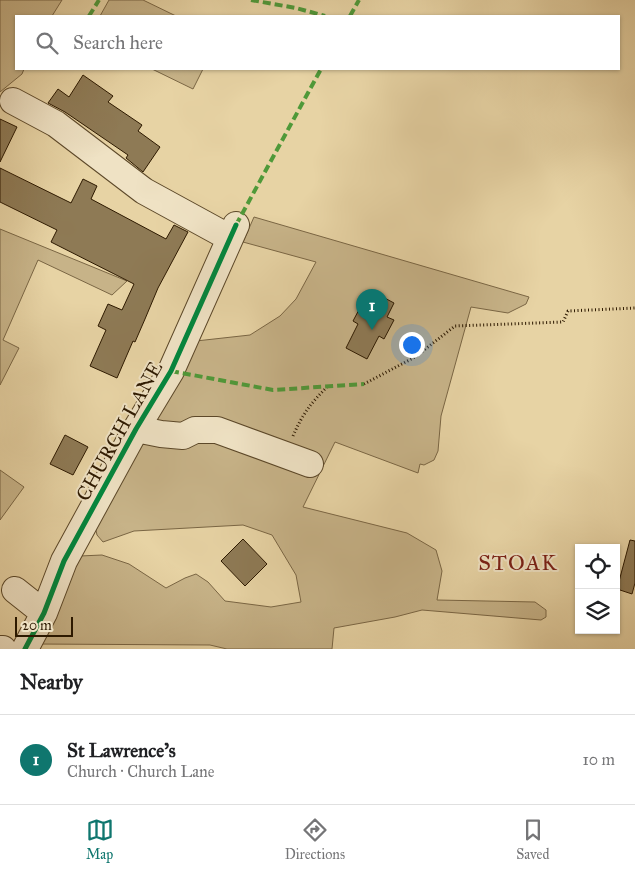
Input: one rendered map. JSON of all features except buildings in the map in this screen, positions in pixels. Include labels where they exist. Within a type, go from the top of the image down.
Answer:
[{"type":"street","name":"CHURCH LANE","points":[[13,101],[56,124],[144,191],[233,231],[171,371],[136,428],[64,561],[44,613],[25,649]]},
{"type":"street","points":[[136,428],[161,434],[182,436],[195,430],[217,430],[310,464]]},
{"type":"street","points":[[15,590],[44,613]]},
{"type":"path","points":[[364,384],[415,357],[455,326],[563,322],[568,311],[635,308]]},
{"type":"path","points":[[284,455],[301,417],[312,402],[328,386]]},
{"type":"shaded area","points":[[0,0],[62,0],[53,15],[15,15],[15,70],[24,70],[22,74],[0,92]]},
{"type":"shaded area","points":[[109,0],[143,0],[174,15],[101,15]]},
{"type":"shaded area","points":[[154,70],[202,70],[193,89]]},
{"type":"shaded area","points":[[254,217],[529,297],[526,304],[508,313],[471,307],[441,416],[438,451],[434,460],[424,465],[420,464],[418,473],[335,442],[303,507],[407,533],[436,550],[442,571],[437,600],[535,602],[546,610],[546,617],[541,620],[422,610],[334,628],[332,649],[227,649],[210,645],[36,644],[80,556],[102,555],[129,564],[166,588],[196,574],[208,582],[225,601],[271,607],[301,602],[296,575],[272,535],[243,525],[134,531],[103,542],[97,535],[95,526],[196,341],[250,335],[280,316],[296,299],[316,262],[243,242]]},
{"type":"shaded area","points":[[0,229],[127,281],[112,295],[38,260],[3,340],[19,348],[0,385]]},
{"type":"shaded area","points":[[0,470],[24,487],[0,520]]},
{"type":"marked path","points":[[90,15],[99,0]]},
{"type":"marked path","points":[[251,0],[296,8],[321,15]]},
{"type":"marked path","points":[[351,15],[359,0]]},
{"type":"marked path","points":[[236,225],[320,70]]},
{"type":"marked path","points":[[171,371],[273,390],[364,384]]},
{"type":"cycle path","points":[[25,649],[44,613],[64,561],[136,429],[171,371],[236,225]]},
{"type":"place","name":"St Lawrence's","points":[[372,330]]},
{"type":"district","name":"STOAK","points":[[518,562]]}]
